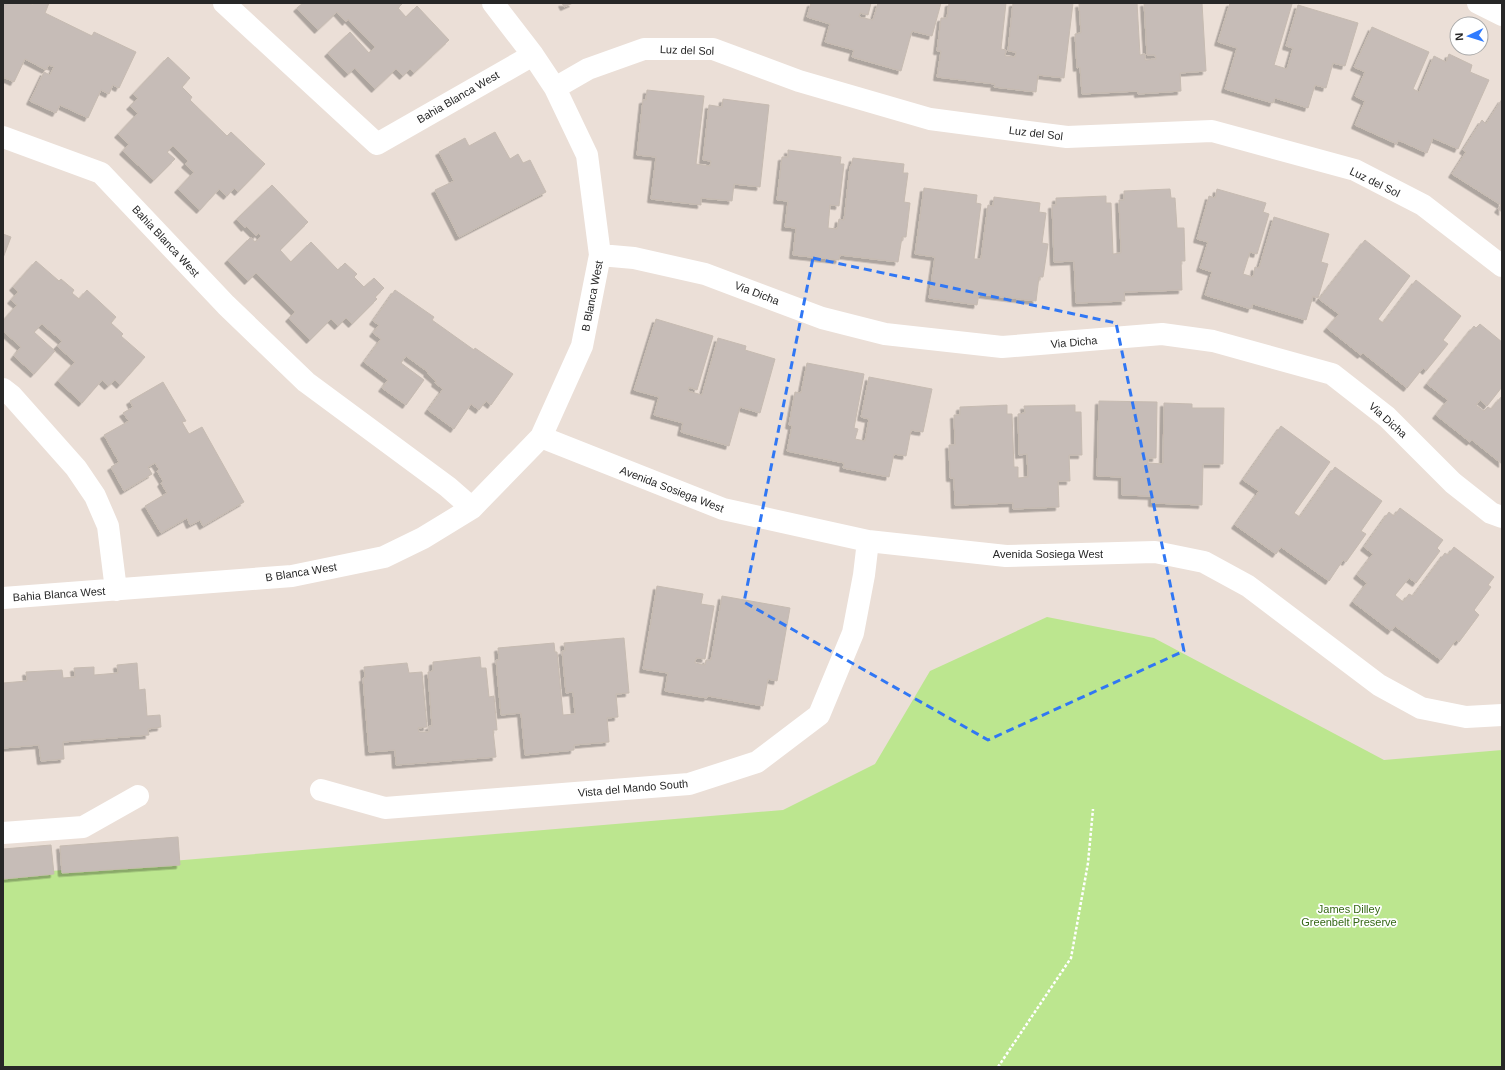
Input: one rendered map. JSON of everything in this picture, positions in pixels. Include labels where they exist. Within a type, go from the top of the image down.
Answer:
[{"type":"street","name":"Bahia Blanca West","points":[[224,3],[377,144],[533,55]]},
{"type":"street","name":"B Blanca West","points":[[116,590],[292,576],[384,557],[423,538],[472,508],[541,437],[582,346],[600,255],[587,155],[555,88],[533,55],[493,3]]},
{"type":"street","points":[[1478,3],[1502,15]]},
{"type":"street","name":"Luz del Sol","points":[[555,88],[588,69],[644,49],[713,49],[799,81],[930,119],[1067,137],[1212,131],[1355,170],[1423,205],[1502,266]]},
{"type":"street","name":"Bahia Blanca West","points":[[3,137],[101,173],[226,305],[306,382],[448,487],[472,508]]},
{"type":"street","name":"Via Dicha","points":[[600,255],[634,258],[705,274],[822,318],[885,334],[1002,348],[1162,334],[1213,341],[1332,374],[1387,417],[1453,483],[1491,513],[1502,517]]},
{"type":"street","name":"Bahia Blanca West","points":[[3,389],[12,396],[76,468],[95,496],[108,526],[116,590],[3,598]]},
{"type":"street","name":"Avenida Sosiega West","points":[[541,437],[723,509],[868,542],[1006,556],[1155,552],[1204,562],[1248,586],[1379,685],[1422,708],[1466,717],[1502,715]]},
{"type":"street","name":"Vista del Mando South","points":[[321,790],[385,808],[689,784],[758,762],[819,715],[853,633],[864,575],[868,542]]},
{"type":"street","points":[[3,833],[83,827],[138,796]]},
{"type":"path","points":[[998,1067],[1071,958],[1088,863],[1093,809]]},
{"type":"highlighted area","points":[[813,258],[1116,323],[1184,651],[988,740],[744,602]]},
{"type":"green space","name":"James Dilley Greenbelt Preserve","points":[[1047,617],[1154,638],[1384,760],[1502,750],[1502,1067],[3,1067],[3,875],[783,810],[875,764],[930,671]]},
{"type":"building","points":[[3,3],[29,3],[33,5],[34,3],[49,3],[45,13],[92,36],[94,32],[136,52],[119,88],[113,85],[109,94],[101,90],[88,118],[60,105],[56,113],[30,101],[44,72],[50,75],[54,67],[49,65],[46,70],[25,59],[14,82],[3,77]]},
{"type":"building","points":[[303,3],[403,3],[398,8],[406,17],[417,6],[449,40],[414,73],[410,69],[403,76],[396,69],[375,89],[355,68],[348,74],[328,53],[350,32],[369,53],[375,47],[348,19],[346,22],[337,12],[318,30],[297,8]]},
{"type":"building","points":[[562,3],[573,3],[564,7]]},
{"type":"building","points":[[811,3],[871,3],[868,15],[860,13],[859,17],[873,20],[878,3],[941,3],[932,36],[912,31],[901,71],[852,57],[854,50],[825,42],[830,24],[807,17]]},
{"type":"building","points":[[949,3],[1006,3],[1001,49],[1006,50],[1005,56],[1015,57],[1016,52],[1008,51],[1013,3],[1073,3],[1064,78],[1038,75],[1036,92],[994,87],[995,84],[937,77],[941,51],[937,51],[941,18],[947,18]]},
{"type":"building","points":[[1137,3],[1140,55],[1145,54],[1145,60],[1156,59],[1155,55],[1147,55],[1144,3],[1202,3],[1206,71],[1180,73],[1181,91],[1138,94],[1138,91],[1082,94],[1080,67],[1077,68],[1075,34],[1081,33],[1079,4]]},
{"type":"building","points":[[1230,3],[1292,4],[1274,65],[1287,69],[1293,48],[1286,46],[1298,5],[1358,23],[1345,66],[1333,63],[1326,88],[1315,85],[1308,108],[1275,98],[1273,103],[1225,89],[1237,48],[1218,42]]},
{"type":"building","points":[[1372,27],[1429,52],[1413,89],[1419,92],[1434,56],[1446,62],[1449,54],[1449,56],[1453,56],[1472,65],[1470,72],[1489,80],[1458,149],[1433,138],[1427,153],[1398,140],[1397,144],[1355,125],[1365,101],[1355,96],[1365,72],[1354,67]]},
{"type":"building","points":[[168,57],[190,78],[182,87],[192,97],[190,100],[227,136],[231,132],[265,164],[238,192],[234,188],[227,196],[219,189],[200,210],[178,189],[194,172],[185,164],[188,161],[173,146],[167,152],[175,159],[154,180],[123,151],[129,144],[118,134],[138,113],[130,106],[138,98],[133,94]]},
{"type":"building","points":[[647,90],[704,96],[696,164],[710,166],[711,161],[703,160],[709,105],[722,107],[723,99],[769,105],[760,187],[734,184],[732,201],[701,198],[701,205],[651,199],[656,157],[637,155],[643,100],[646,100]]},
{"type":"building","points":[[1502,99],[1502,212],[1498,209],[1501,205],[1452,174],[1466,152],[1463,150],[1482,120],[1486,124]]},
{"type":"building","points":[[495,132],[510,159],[518,154],[523,163],[530,160],[546,192],[459,237],[435,190],[454,181],[439,152],[465,138],[469,146]]},
{"type":"building","points":[[788,150],[841,157],[840,164],[844,164],[839,206],[830,205],[828,228],[837,229],[839,219],[844,220],[850,166],[853,158],[904,164],[903,173],[908,173],[904,202],[910,203],[906,237],[902,237],[898,262],[840,255],[839,260],[793,255],[796,228],[785,227],[788,201],[777,200],[782,157],[788,157]]},
{"type":"building","points":[[272,185],[308,222],[280,250],[291,262],[311,242],[338,270],[345,263],[357,274],[354,277],[364,287],[374,278],[384,288],[375,297],[377,299],[352,324],[346,318],[338,326],[331,319],[310,340],[289,318],[295,312],[256,273],[248,281],[228,260],[251,237],[255,242],[261,236],[258,233],[256,236],[246,226],[245,228],[237,219]]},
{"type":"building","points":[[924,188],[977,195],[976,203],[981,204],[974,259],[981,259],[988,205],[993,206],[994,197],[1040,203],[1039,212],[1046,213],[1042,243],[1048,244],[1043,277],[1039,277],[1036,301],[979,294],[977,305],[929,298],[935,257],[915,254]]},
{"type":"building","points":[[1170,189],[1171,198],[1175,198],[1177,228],[1184,228],[1185,261],[1181,261],[1182,290],[1124,292],[1125,301],[1076,303],[1074,261],[1054,262],[1052,205],[1056,205],[1056,198],[1106,196],[1106,203],[1111,203],[1113,254],[1121,253],[1119,200],[1124,200],[1124,191]]},
{"type":"building","points":[[1217,189],[1266,203],[1263,212],[1269,214],[1257,254],[1250,252],[1243,274],[1253,277],[1255,267],[1259,268],[1274,217],[1329,234],[1321,262],[1328,264],[1318,298],[1313,296],[1306,320],[1253,304],[1251,309],[1205,295],[1212,272],[1200,268],[1208,242],[1197,239],[1209,196],[1215,198]]},
{"type":"building","points":[[3,234],[11,237],[3,258]]},
{"type":"building","points":[[1365,240],[1410,276],[1378,319],[1383,323],[1416,280],[1461,316],[1443,340],[1448,344],[1426,371],[1423,368],[1407,388],[1363,353],[1361,355],[1327,328],[1339,314],[1319,299]]},
{"type":"building","points":[[36,261],[59,281],[61,279],[74,290],[72,293],[79,299],[87,290],[116,317],[111,323],[123,334],[121,336],[145,357],[120,385],[115,380],[108,386],[102,380],[82,403],[58,381],[75,362],[57,346],[62,341],[42,324],[34,332],[55,351],[34,374],[14,356],[21,347],[3,331],[3,321],[17,305],[11,300],[18,292],[13,287]]},
{"type":"building","points":[[395,290],[434,317],[432,320],[474,350],[475,348],[513,374],[491,405],[486,401],[479,410],[471,404],[454,429],[428,410],[443,389],[435,383],[436,381],[427,373],[428,372],[406,356],[401,363],[424,380],[406,405],[382,388],[388,380],[364,362],[381,339],[373,333],[379,325],[373,321]]},
{"type":"building","points":[[656,319],[713,336],[697,390],[689,387],[688,391],[702,395],[718,338],[746,346],[745,350],[775,359],[760,413],[740,407],[729,446],[681,432],[683,423],[654,415],[659,397],[634,390]]},
{"type":"building","points":[[1480,324],[1502,342],[1502,387],[1487,406],[1480,400],[1476,405],[1484,411],[1488,407],[1491,409],[1502,396],[1502,464],[1472,440],[1470,442],[1436,415],[1448,400],[1427,384],[1474,326],[1476,328]]},
{"type":"building","points":[[807,363],[864,374],[854,428],[858,429],[855,439],[865,441],[869,419],[861,417],[869,377],[932,389],[923,432],[911,430],[906,456],[894,454],[889,477],[843,468],[844,463],[787,451],[792,426],[789,425],[795,392],[801,393]]},
{"type":"building","points":[[163,382],[186,421],[182,422],[189,434],[202,427],[244,502],[203,526],[200,520],[190,525],[187,518],[161,533],[145,506],[167,493],[161,483],[163,481],[157,471],[159,469],[155,463],[148,467],[152,474],[124,491],[111,467],[119,462],[104,435],[129,421],[123,413],[133,407],[130,401]]},
{"type":"building","points":[[1099,401],[1157,402],[1156,458],[1148,458],[1148,463],[1163,464],[1164,403],[1192,404],[1192,408],[1224,408],[1223,464],[1203,464],[1202,505],[1152,503],[1152,496],[1122,495],[1122,477],[1097,476]]},
{"type":"building","points":[[1007,405],[1007,414],[1012,414],[1014,467],[1018,467],[1018,478],[1028,477],[1027,454],[1019,455],[1018,414],[1025,413],[1024,406],[1075,405],[1075,412],[1081,412],[1082,455],[1069,455],[1070,481],[1058,481],[1059,507],[1013,509],[1013,503],[955,505],[954,478],[950,478],[949,445],[955,445],[954,415],[960,415],[960,407]]},
{"type":"building","points":[[1281,426],[1330,462],[1294,513],[1300,517],[1335,467],[1382,501],[1361,531],[1366,534],[1346,562],[1343,560],[1329,581],[1281,547],[1276,554],[1235,525],[1259,491],[1243,480]]},
{"type":"building","points":[[1400,508],[1443,540],[1437,548],[1440,551],[1416,583],[1409,578],[1395,595],[1403,602],[1409,594],[1413,596],[1445,553],[1448,555],[1454,547],[1494,577],[1488,585],[1491,587],[1474,610],[1479,615],[1459,642],[1456,640],[1441,660],[1395,626],[1391,631],[1353,602],[1367,583],[1357,575],[1373,554],[1364,547],[1389,512],[1394,516]]},
{"type":"building","points":[[657,586],[703,594],[701,604],[714,606],[705,659],[696,658],[695,663],[705,665],[706,660],[711,660],[722,596],[790,608],[777,681],[768,679],[763,706],[708,696],[707,698],[665,691],[668,673],[643,669]]},
{"type":"building","points":[[624,638],[629,693],[616,694],[618,717],[607,718],[609,742],[574,745],[574,750],[525,755],[521,713],[501,715],[496,660],[499,660],[498,648],[554,643],[555,652],[557,652],[563,715],[575,714],[573,692],[566,693],[562,651],[565,651],[564,643]]},
{"type":"building","points":[[480,657],[481,668],[486,668],[489,697],[494,696],[497,730],[493,730],[496,757],[396,765],[395,750],[369,752],[363,678],[365,678],[364,667],[407,663],[409,673],[422,672],[427,727],[418,728],[419,732],[429,732],[429,726],[432,726],[428,672],[433,671],[433,662]]},
{"type":"building","points":[[137,663],[139,690],[145,689],[147,716],[160,715],[161,727],[148,729],[149,735],[63,742],[64,759],[41,761],[39,745],[3,748],[3,683],[27,681],[26,672],[62,670],[63,678],[75,677],[74,668],[94,667],[94,675],[118,673],[117,665]]},
{"type":"building","points":[[178,837],[180,865],[62,873],[60,846]]},
{"type":"building","points":[[51,845],[54,874],[3,879],[3,849]]}]
